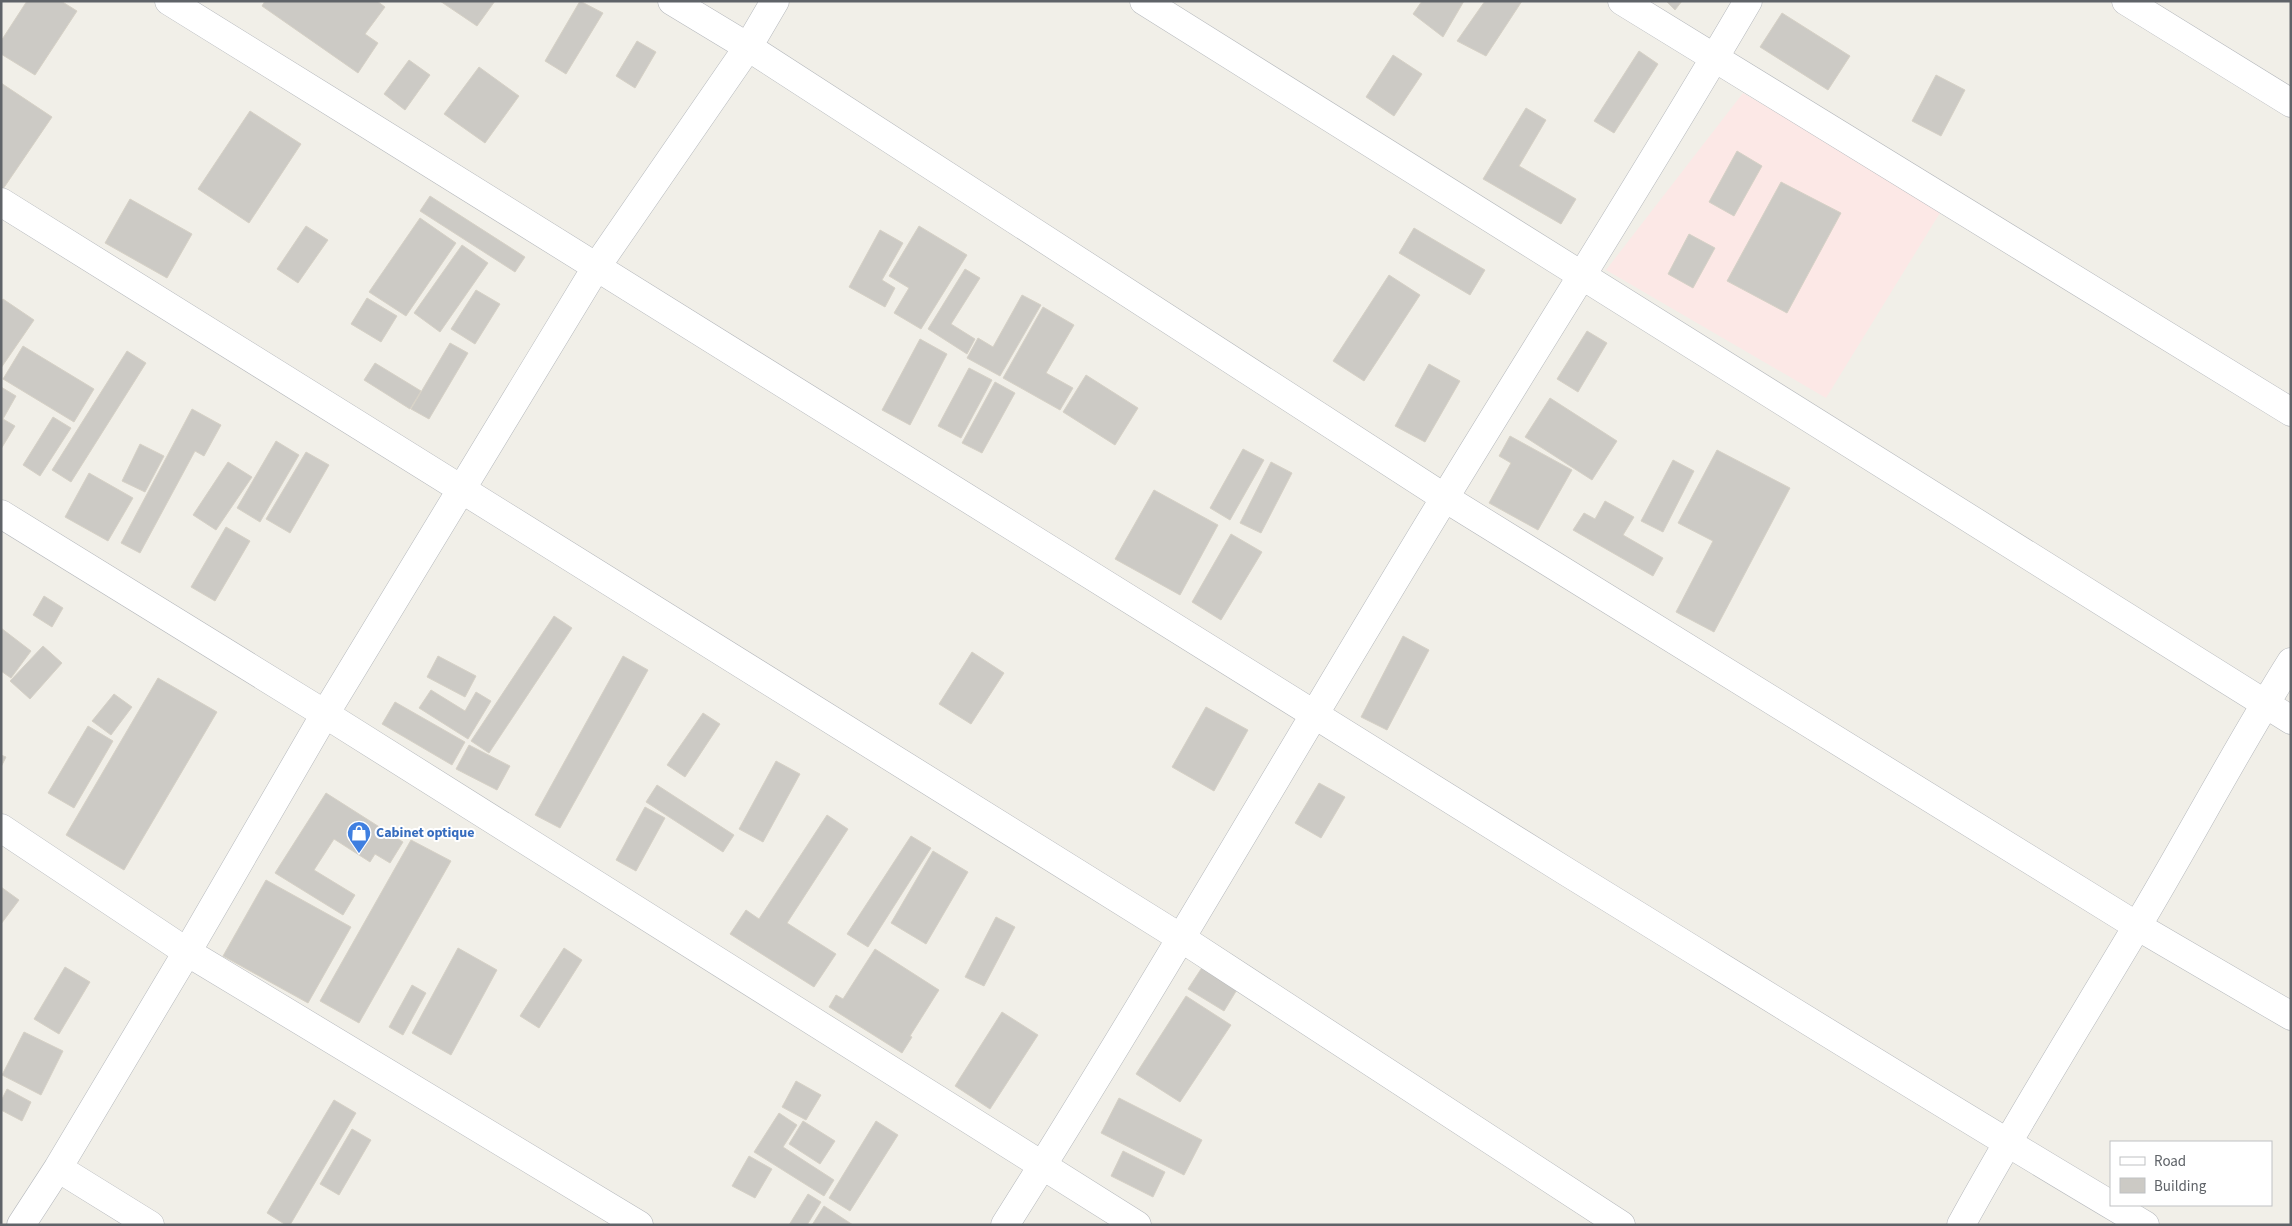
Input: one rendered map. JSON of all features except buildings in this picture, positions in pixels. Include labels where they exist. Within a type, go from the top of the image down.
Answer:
[{"type":"street","points":[[169,1],[597,266],[1314,716],[2006,1143],[2110,1205]]},
{"type":"street","points":[[672,1],[748,47],[1444,498],[2137,926],[2291,1016]]},
{"type":"street","points":[[21,1225],[58,1168],[187,952],[325,714],[597,266],[748,47],[775,1]]},
{"type":"street","points":[[1144,1],[2291,720]]},
{"type":"street","points":[[1622,1],[2291,412]]},
{"type":"street","points":[[1005,1225],[1181,938],[1444,498],[1582,276],[1748,1]]},
{"type":"street","points":[[2126,1],[2291,103]]},
{"type":"street","points":[[1,202],[1181,938],[1621,1225]]},
{"type":"street","points":[[1,514],[325,714],[1043,1164],[1137,1225]]},
{"type":"street","points":[[1961,1225],[2006,1143],[2137,926],[2264,704],[2291,662]]},
{"type":"street","points":[[1,828],[187,952],[639,1225]]},
{"type":"street","points":[[58,1168],[150,1225]]},
{"type":"street","points":[[2112,1206],[2144,1225]]},
{"type":"shaded area","points":[[1743,93],[1943,208],[1826,398],[1606,270]]},
{"type":"place","name":"Cabinet optique","points":[[359,854]]}]
